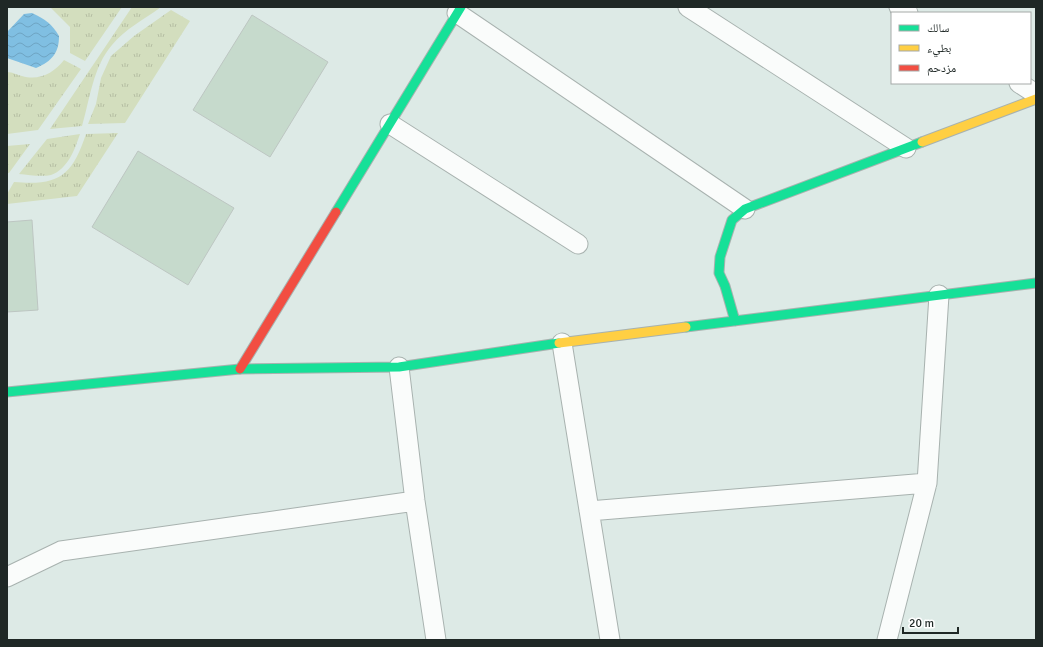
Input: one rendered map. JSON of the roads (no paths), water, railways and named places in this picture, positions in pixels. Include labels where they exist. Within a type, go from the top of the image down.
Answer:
[{"type":"street","points":[[688,7],[906,148]]},
{"type":"street","points":[[240,369],[459,10],[745,209]]},
{"type":"street","points":[[1021,84],[1036,94]]},
{"type":"street","points":[[735,321],[720,273],[720,257],[732,220],[745,209],[1036,99]]},
{"type":"street","points":[[390,124],[578,244]]},
{"type":"street","points":[[7,392],[240,369],[399,367],[562,343],[1036,283]]},
{"type":"street","points":[[887,640],[927,483],[939,295]]},
{"type":"street","points":[[562,343],[610,640]]},
{"type":"street","points":[[399,367],[415,501],[436,640]]},
{"type":"street","points":[[589,511],[927,483]]},
{"type":"street","points":[[7,577],[61,550],[415,501]]},
{"type":"water","points":[[32,13],[48,22],[59,36],[58,47],[54,56],[36,68],[7,58],[7,32],[24,14]]}]
